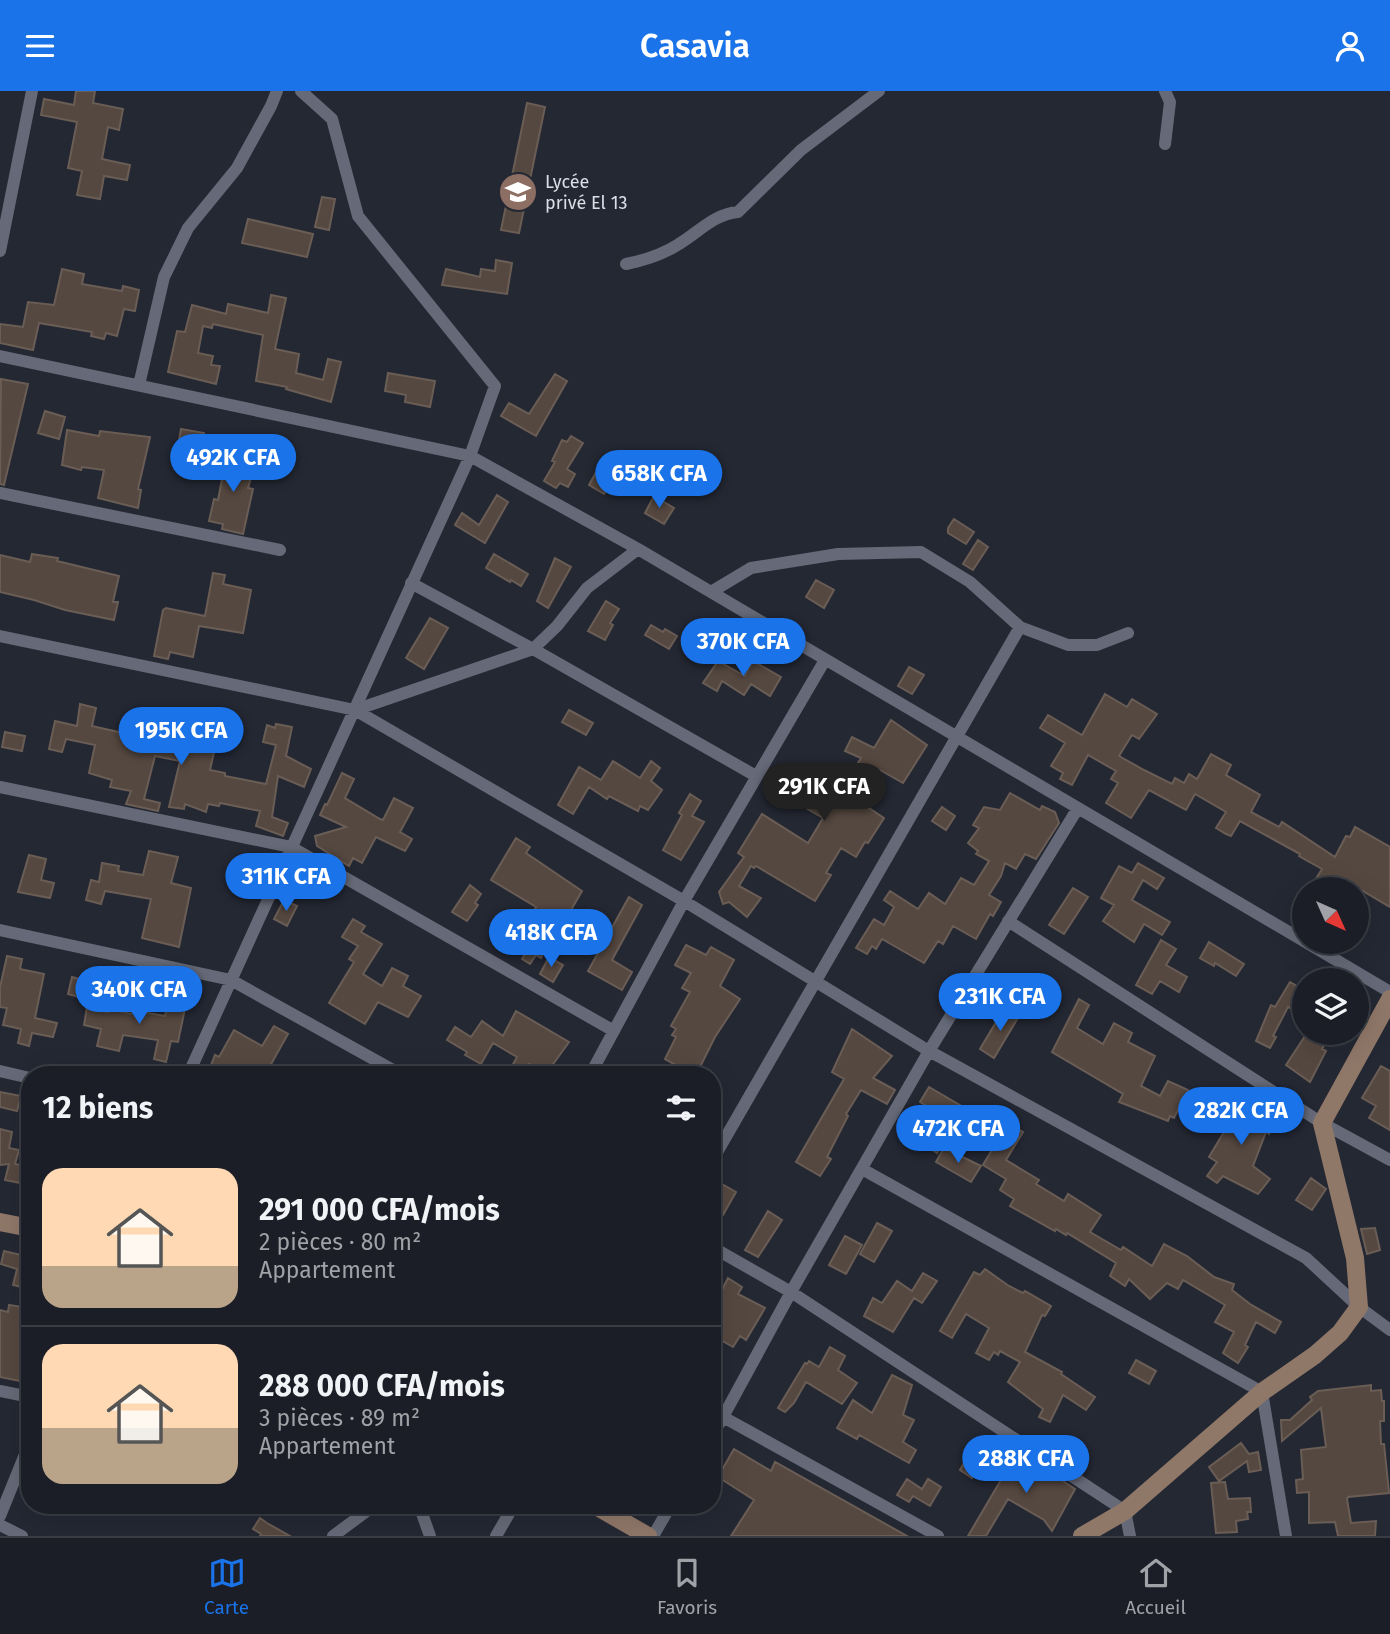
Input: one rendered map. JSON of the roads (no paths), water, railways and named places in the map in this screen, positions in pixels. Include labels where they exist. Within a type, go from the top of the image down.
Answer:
[{"type":"street","points":[[0,251],[32,91]]},
{"type":"street","points":[[139,385],[164,277],[188,228],[237,168],[277,91]]},
{"type":"street","points":[[192,1066],[470,456],[495,386],[358,216],[332,119],[301,91]]},
{"type":"street","points":[[626,264],[652,259],[679,245],[723,213],[738,212],[801,150],[880,91]]},
{"type":"street","points":[[1165,91],[1170,102],[1165,144]]},
{"type":"street","points":[[0,356],[470,456],[638,549],[1292,934]]},
{"type":"street","points":[[0,493],[280,550]]},
{"type":"street","points":[[355,710],[533,649],[587,588],[638,549]]},
{"type":"street","points":[[711,592],[751,569],[838,554],[921,552],[970,582],[1020,627],[1068,645],[1097,645],[1128,633]]},
{"type":"street","points":[[411,583],[533,649],[755,776]]},
{"type":"street","points":[[721,1146],[1020,627]]},
{"type":"street","points":[[0,636],[355,710],[684,901],[929,1051],[1306,1258],[1359,1307],[1390,1330]]},
{"type":"street","points":[[595,1066],[684,901],[825,660]]},
{"type":"street","points":[[0,787],[291,847],[614,1031]]},
{"type":"street","points":[[721,1420],[929,1051],[1078,808]]},
{"type":"street","points":[[1008,921],[1322,1123],[1390,1160]]},
{"type":"street","points":[[0,930],[231,979],[386,1066]]},
{"type":"street","points":[[1326,954],[1390,992]]},
{"type":"street","points":[[1082,1536],[1125,1511],[1262,1392],[1315,1355],[1340,1333],[1359,1307],[1355,1258],[1322,1123],[1390,999]]},
{"type":"street","points":[[0,1072],[21,1076]]},
{"type":"street","points":[[862,1169],[1262,1392]]},
{"type":"street","points":[[0,1222],[21,1226]]},
{"type":"street","points":[[721,1252],[791,1292],[1125,1511],[1130,1536]]},
{"type":"street","points":[[0,1391],[21,1395]]},
{"type":"street","points":[[1262,1392],[1286,1536]]},
{"type":"street","points":[[723,1417],[939,1536]]},
{"type":"street","points":[[0,1516],[21,1465]]},
{"type":"street","points":[[333,1536],[363,1514]]},
{"type":"street","points":[[422,1514],[429,1536]]},
{"type":"street","points":[[496,1536],[509,1514]]},
{"type":"street","points":[[610,1514],[650,1536],[665,1514]]},
{"type":"street","points":[[0,1525],[22,1536]]},
{"type":"place","name":"Lycée privé El 13","points":[[518,192]]}]
